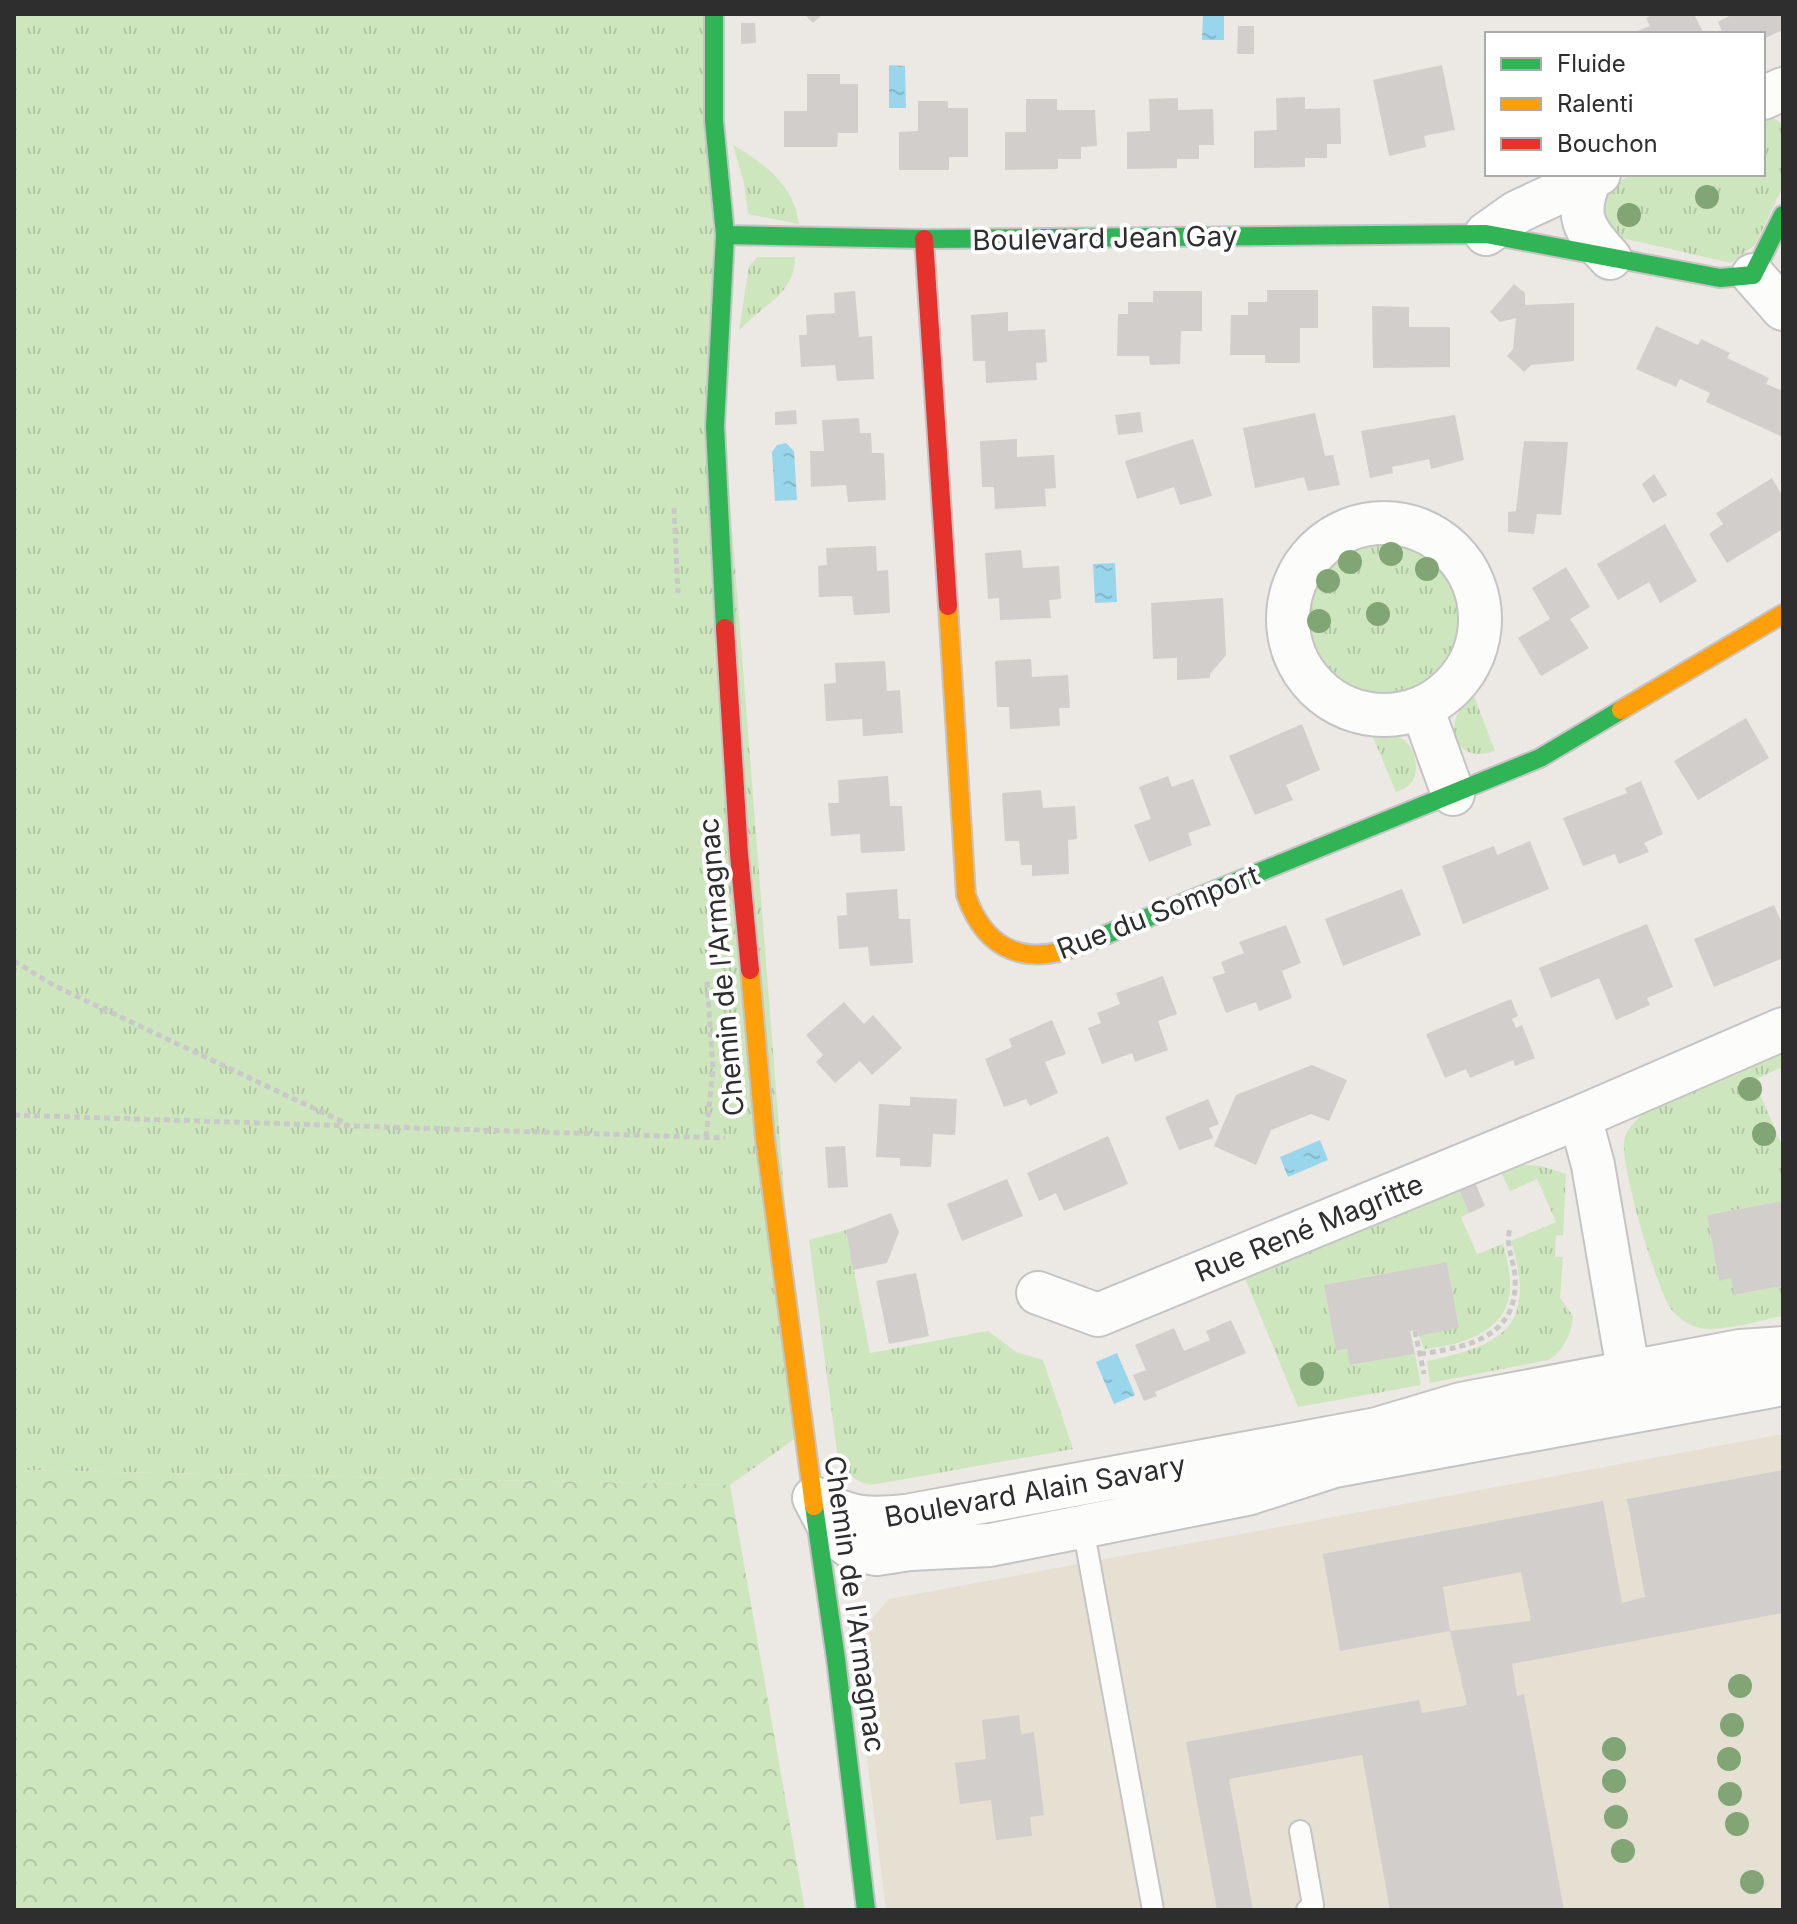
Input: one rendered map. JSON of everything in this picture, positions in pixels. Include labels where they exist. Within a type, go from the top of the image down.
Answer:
[{"type":"street","name":"Chemin de l'Armagnac","points":[[714,14],[714,121],[725,235],[715,426],[719,542],[739,854],[765,1139],[866,1910]]},
{"type":"street","points":[[1486,234],[1517,212],[1582,182]]},
{"type":"street","points":[[1558,248],[1551,238],[1547,212],[1582,182]]},
{"type":"street","points":[[1582,182],[1580,208],[1583,221],[1590,236],[1610,258]]},
{"type":"street","points":[[1783,215],[1753,275],[1783,309]]},
{"type":"street","name":"Boulevard Jean Gay","points":[[725,235],[924,239],[1486,234],[1720,278],[1753,275]]},
{"type":"street","name":"Rue du Somport","points":[[924,239],[966,895],[976,922],[998,942],[1025,955],[1050,957],[1540,758],[1783,614]]},
{"type":"street","points":[[1379,523],[1412,527],[1442,542],[1465,566],[1478,597],[1480,630],[1470,663],[1450,689],[1422,708],[1389,716],[1356,712],[1326,697],[1303,673],[1290,642],[1288,608],[1298,576],[1318,549],[1347,531],[1379,523]]},
{"type":"street","points":[[1422,708],[1453,794]]},
{"type":"street","name":"Rue René Magritte","points":[[1038,1293],[1098,1315],[1580,1117],[1783,1029]]},
{"type":"street","points":[[1580,1117],[1593,1165],[1632,1393]]},
{"type":"street","name":"Boulevard Alain Savary","points":[[814,1498],[833,1534],[855,1550],[877,1554],[990,1545],[1247,1494],[1334,1466],[1632,1393],[1740,1351],[1783,1348]]},
{"type":"street","name":"Boulevard Alain Savary","points":[[814,1498],[838,1513],[869,1520],[906,1516],[1377,1429],[1461,1404],[1783,1384]]},
{"type":"lane","points":[[1076,1486],[1153,1910]]},
{"type":"lane","points":[[1300,1831],[1313,1905],[1307,1910]]},
{"type":"path","points":[[14,961],[55,986],[352,1126]]},
{"type":"path","points":[[14,1115],[765,1139]]},
{"type":"path","points":[[1420,1354],[1465,1347],[1498,1329],[1515,1297],[1515,1275],[1506,1243],[1510,1228]]},
{"type":"path","points":[[1415,1331],[1425,1379]]},
{"type":"shaded area","points":[[1783,1434],[1783,1478],[1628,1508],[1645,1597],[1783,1574],[1783,1910],[886,1910],[852,1641],[889,1599]]},
{"type":"green space","points":[[14,14],[714,14],[718,350],[803,1433],[730,1485],[14,1470]]},
{"type":"green space","points":[[1765,118],[1773,118],[1783,124],[1783,186],[1755,245],[1731,263],[1605,234],[1599,199],[1609,186],[1631,176],[1765,176]]},
{"type":"green space","points":[[733,145],[776,177],[791,198],[799,224],[748,214],[744,183]]},
{"type":"green space","points":[[757,257],[795,257],[793,270],[783,291],[739,331],[749,266]]},
{"type":"green space","points":[[1385,539],[1416,545],[1442,563],[1460,589],[1466,620],[1460,651],[1442,677],[1416,695],[1385,701],[1354,695],[1328,677],[1310,651],[1304,620],[1310,589],[1328,563],[1354,545]]},
{"type":"green space","points":[[1474,696],[1495,751],[1481,754],[1469,752],[1456,738],[1454,727],[1457,716]]},
{"type":"green space","points":[[1372,735],[1398,737],[1408,744],[1416,770],[1407,787],[1396,792]]},
{"type":"green space","points":[[1783,1051],[1783,1067],[1754,1080],[1783,1148],[1783,1201],[1707,1215],[1719,1280],[1731,1278],[1735,1295],[1783,1286],[1783,1316],[1725,1328],[1693,1326],[1673,1312],[1658,1281],[1628,1177],[1625,1137],[1649,1109]]},
{"type":"green space","points":[[1524,1165],[1541,1166],[1566,1174],[1563,1235],[1556,1235],[1555,1257],[1563,1257],[1560,1298],[1573,1316],[1569,1335],[1559,1352],[1548,1360],[1430,1383],[1427,1361],[1477,1347],[1495,1338],[1508,1326],[1516,1312],[1520,1293],[1511,1241],[1556,1222],[1537,1179],[1510,1191],[1500,1170]]},
{"type":"green space","points":[[1458,1187],[1469,1213],[1461,1217],[1477,1254],[1503,1244],[1510,1282],[1509,1299],[1503,1312],[1494,1324],[1469,1339],[1424,1349],[1419,1336],[1459,1327],[1447,1262],[1324,1285],[1336,1351],[1347,1349],[1351,1365],[1415,1354],[1421,1385],[1298,1407],[1244,1276]]},
{"type":"green space","points":[[846,1230],[870,1353],[988,1331],[1016,1352],[1043,1360],[1073,1449],[871,1485],[849,1474],[837,1452],[809,1240]]},
{"type":"green space","points":[[14,1470],[730,1485],[805,1910],[14,1910]]},
{"type":"water","points":[[1203,14],[1224,14],[1224,40],[1202,40]]},
{"type":"water","points":[[889,65],[905,66],[906,108],[889,108]]},
{"type":"water","points":[[786,443],[794,451],[797,500],[775,501],[772,452],[777,445]]},
{"type":"water","points":[[1115,563],[1117,602],[1095,603],[1093,564]]},
{"type":"water","points":[[1320,1140],[1328,1160],[1288,1177],[1280,1157]]},
{"type":"water","points":[[1117,1353],[1135,1395],[1114,1404],[1096,1362]]},
{"type":"building","points":[[804,14],[823,14],[813,23]]},
{"type":"building","points":[[1654,14],[1694,14],[1703,32],[1635,32],[1650,26],[1646,18]]},
{"type":"building","points":[[1733,14],[1783,14],[1783,30],[1765,38],[1765,32],[1722,32],[1718,22]]},
{"type":"building","points":[[741,23],[755,23],[756,43],[741,44]]},
{"type":"building","points":[[1238,26],[1254,26],[1254,54],[1237,54]]},
{"type":"building","points":[[1442,65],[1455,130],[1424,136],[1426,147],[1389,156],[1373,80]]},
{"type":"building","points":[[807,74],[840,74],[840,84],[858,84],[858,133],[838,133],[837,147],[784,147],[784,111],[807,111]]},
{"type":"building","points":[[1305,97],[1305,109],[1340,108],[1341,144],[1327,144],[1327,158],[1305,158],[1305,167],[1254,168],[1254,131],[1277,130],[1276,98]]},
{"type":"building","points":[[1178,98],[1178,110],[1213,109],[1214,145],[1199,145],[1199,159],[1177,159],[1177,168],[1127,169],[1127,132],[1150,131],[1149,99]]},
{"type":"building","points":[[1026,99],[1057,99],[1057,110],[1095,110],[1097,146],[1081,147],[1081,159],[1058,159],[1058,169],[1005,170],[1005,132],[1026,132]]},
{"type":"building","points":[[918,101],[948,101],[948,108],[968,108],[968,157],[949,157],[949,170],[899,170],[899,132],[918,131]]},
{"type":"building","points":[[1514,284],[1525,293],[1525,305],[1574,303],[1574,361],[1531,365],[1524,372],[1507,356],[1513,349],[1516,318],[1500,322],[1490,312]]},
{"type":"building","points":[[1267,290],[1318,290],[1318,328],[1300,328],[1300,363],[1265,363],[1265,355],[1230,355],[1231,315],[1248,315],[1248,302],[1267,302]]},
{"type":"building","points":[[855,291],[859,337],[872,336],[874,379],[837,381],[835,365],[801,367],[799,335],[807,335],[806,315],[835,313],[834,293]]},
{"type":"building","points":[[1153,291],[1202,291],[1202,331],[1181,331],[1180,364],[1150,365],[1149,356],[1117,356],[1118,314],[1128,314],[1128,302],[1153,302]]},
{"type":"building","points":[[1372,306],[1409,307],[1409,327],[1450,327],[1450,367],[1373,368]]},
{"type":"building","points":[[1008,312],[1008,331],[1045,329],[1047,362],[1036,363],[1037,380],[986,383],[985,361],[973,361],[971,315]]},
{"type":"building","points":[[1656,326],[1698,345],[1701,339],[1730,353],[1727,358],[1769,378],[1766,384],[1783,391],[1783,437],[1706,402],[1710,393],[1680,379],[1676,387],[1636,369]]},
{"type":"building","points":[[796,410],[797,424],[775,425],[775,412]]},
{"type":"building","points":[[1140,412],[1143,432],[1118,435],[1115,415]]},
{"type":"building","points":[[1315,413],[1325,456],[1333,455],[1340,485],[1308,491],[1304,477],[1255,488],[1243,428]]},
{"type":"building","points":[[1455,415],[1464,460],[1431,469],[1429,459],[1392,467],[1393,473],[1370,478],[1361,431]]},
{"type":"building","points":[[859,418],[860,433],[871,433],[872,453],[884,453],[886,500],[848,502],[846,485],[811,487],[810,451],[824,451],[822,420]]},
{"type":"building","points":[[1017,439],[1017,457],[1054,455],[1056,488],[1045,489],[1046,506],[995,509],[994,487],[982,487],[980,441]]},
{"type":"building","points":[[1193,439],[1212,496],[1180,505],[1174,487],[1137,499],[1125,461]]},
{"type":"building","points":[[1524,441],[1568,442],[1561,515],[1537,514],[1534,534],[1508,532],[1508,512],[1516,511]]},
{"type":"building","points":[[1654,474],[1667,495],[1653,503],[1642,484]]},
{"type":"building","points":[[1772,478],[1783,497],[1783,529],[1727,563],[1709,534],[1723,524],[1716,513]]},
{"type":"building","points":[[1665,524],[1697,581],[1660,603],[1649,582],[1618,600],[1597,564]]},
{"type":"building","points":[[876,546],[877,571],[888,570],[890,613],[854,615],[852,596],[819,597],[818,566],[827,565],[826,548]]},
{"type":"building","points":[[1021,550],[1023,568],[1059,566],[1061,599],[1049,600],[1051,618],[1000,620],[999,598],[988,599],[985,553]]},
{"type":"building","points":[[1566,567],[1590,607],[1570,619],[1589,648],[1541,676],[1518,638],[1550,619],[1532,588]]},
{"type":"building","points":[[1223,598],[1226,655],[1210,678],[1177,680],[1177,658],[1153,659],[1151,603]]},
{"type":"building","points":[[1031,659],[1032,677],[1068,675],[1070,708],[1059,708],[1060,726],[1010,729],[1009,707],[997,707],[995,661]]},
{"type":"building","points":[[885,661],[887,691],[900,690],[903,733],[863,736],[862,719],[826,721],[824,684],[836,683],[835,663]]},
{"type":"building","points":[[1746,718],[1769,758],[1698,800],[1674,761]]},
{"type":"building","points":[[1302,724],[1320,770],[1286,785],[1293,800],[1255,815],[1229,756]]},
{"type":"building","points":[[888,776],[890,806],[902,806],[905,851],[861,853],[860,834],[831,836],[828,803],[839,803],[838,780]]},
{"type":"building","points":[[1168,776],[1172,787],[1193,779],[1211,825],[1188,833],[1192,845],[1149,862],[1134,825],[1151,819],[1139,787]]},
{"type":"building","points":[[1641,781],[1663,834],[1644,843],[1649,852],[1619,864],[1615,854],[1583,866],[1563,818],[1627,793],[1625,788]]},
{"type":"building","points":[[1041,790],[1043,808],[1075,806],[1077,839],[1068,840],[1069,874],[1032,876],[1032,865],[1021,865],[1019,841],[1005,841],[1002,793]]},
{"type":"building","points":[[1530,841],[1549,889],[1463,924],[1442,866],[1494,846],[1497,855]]},
{"type":"building","points":[[897,889],[899,919],[910,919],[913,963],[870,966],[868,947],[839,949],[837,916],[847,915],[846,893]]},
{"type":"building","points":[[1402,889],[1421,935],[1343,966],[1325,919]]},
{"type":"building","points":[[1774,905],[1783,926],[1783,958],[1714,987],[1694,939]]},
{"type":"building","points":[[1647,924],[1673,987],[1647,998],[1650,1005],[1616,1020],[1599,978],[1551,998],[1539,968]]},
{"type":"building","points":[[1286,925],[1301,963],[1282,971],[1292,998],[1259,1011],[1256,1002],[1226,1013],[1212,977],[1225,973],[1221,962],[1244,953],[1239,942]]},
{"type":"building","points":[[1163,976],[1177,1014],[1158,1021],[1168,1050],[1135,1062],[1132,1053],[1102,1064],[1088,1028],[1101,1023],[1097,1013],[1120,1004],[1116,993]]},
{"type":"building","points":[[1511,999],[1518,1016],[1512,1019],[1516,1028],[1522,1025],[1535,1058],[1515,1066],[1513,1060],[1470,1078],[1466,1069],[1445,1078],[1426,1034]]},
{"type":"building","points":[[844,1002],[864,1024],[873,1015],[902,1048],[872,1075],[860,1061],[835,1083],[816,1062],[823,1055],[806,1035]]},
{"type":"building","points":[[1052,1020],[1066,1054],[1045,1062],[1058,1093],[1030,1106],[1026,1099],[1004,1107],[985,1059],[1012,1047],[1009,1039]]},
{"type":"building","points":[[1312,1065],[1347,1080],[1329,1121],[1311,1114],[1271,1130],[1256,1165],[1214,1146],[1236,1095]]},
{"type":"building","points":[[910,1097],[957,1099],[955,1135],[933,1134],[931,1167],[900,1166],[900,1158],[876,1157],[879,1104],[910,1106]]},
{"type":"building","points":[[1208,1099],[1219,1124],[1209,1128],[1213,1138],[1179,1150],[1165,1117]]},
{"type":"building","points":[[1108,1136],[1128,1184],[1064,1211],[1056,1193],[1039,1201],[1027,1173]]},
{"type":"building","points":[[845,1146],[848,1187],[828,1188],[825,1147]]},
{"type":"building","points":[[1007,1179],[1023,1216],[962,1241],[947,1204]]},
{"type":"building","points":[[1474,1180],[1485,1206],[1469,1213],[1458,1187]]},
{"type":"building","points":[[1783,1201],[1783,1286],[1734,1295],[1731,1278],[1719,1281],[1707,1215]]},
{"type":"building","points":[[891,1213],[899,1232],[887,1263],[853,1270],[846,1230]]},
{"type":"building","points":[[1447,1262],[1459,1328],[1419,1336],[1418,1330],[1410,1331],[1415,1354],[1350,1365],[1347,1349],[1336,1351],[1324,1285]]},
{"type":"building","points":[[916,1273],[929,1336],[889,1344],[876,1281]]},
{"type":"building","points":[[1231,1320],[1246,1353],[1155,1392],[1157,1396],[1144,1401],[1133,1375],[1146,1370],[1135,1345],[1174,1328],[1184,1351],[1210,1340],[1206,1331]]},
{"type":"building","points":[[1783,1470],[1783,1613],[1512,1664],[1517,1696],[1524,1694],[1564,1910],[1390,1910],[1362,1755],[1229,1779],[1253,1910],[1217,1910],[1186,1742],[1419,1700],[1422,1713],[1467,1705],[1450,1631],[1340,1651],[1323,1554],[1603,1501],[1622,1603],[1645,1597],[1627,1499]],"holes":[[[1521,1572],[1531,1621],[1450,1631],[1443,1587]]]},
{"type":"building","points":[[1019,1715],[1021,1734],[1034,1732],[1044,1815],[1030,1817],[1032,1836],[996,1840],[991,1800],[960,1804],[955,1763],[986,1759],[982,1720]]},
{"type":"traffic: fast","points":[[714,14],[714,121],[725,235],[715,426],[725,628]]},
{"type":"traffic: fast","points":[[725,235],[924,239],[1486,234],[1720,278],[1753,275],[1783,215]]},
{"type":"traffic: fast","points":[[1083,944],[1540,758],[1621,710]]},
{"type":"traffic: fast","points":[[814,1506],[866,1910]]},
{"type":"traffic: slow","points":[[948,606],[966,895],[985,930],[1011,950],[1044,954],[1083,944]]},
{"type":"traffic: slow","points":[[1621,710],[1783,614]]},
{"type":"traffic: slow","points":[[750,970],[765,1139],[814,1506]]},
{"type":"traffic: jam","points":[[924,239],[948,606]]},
{"type":"traffic: jam","points":[[725,628],[739,854],[750,970]]}]
